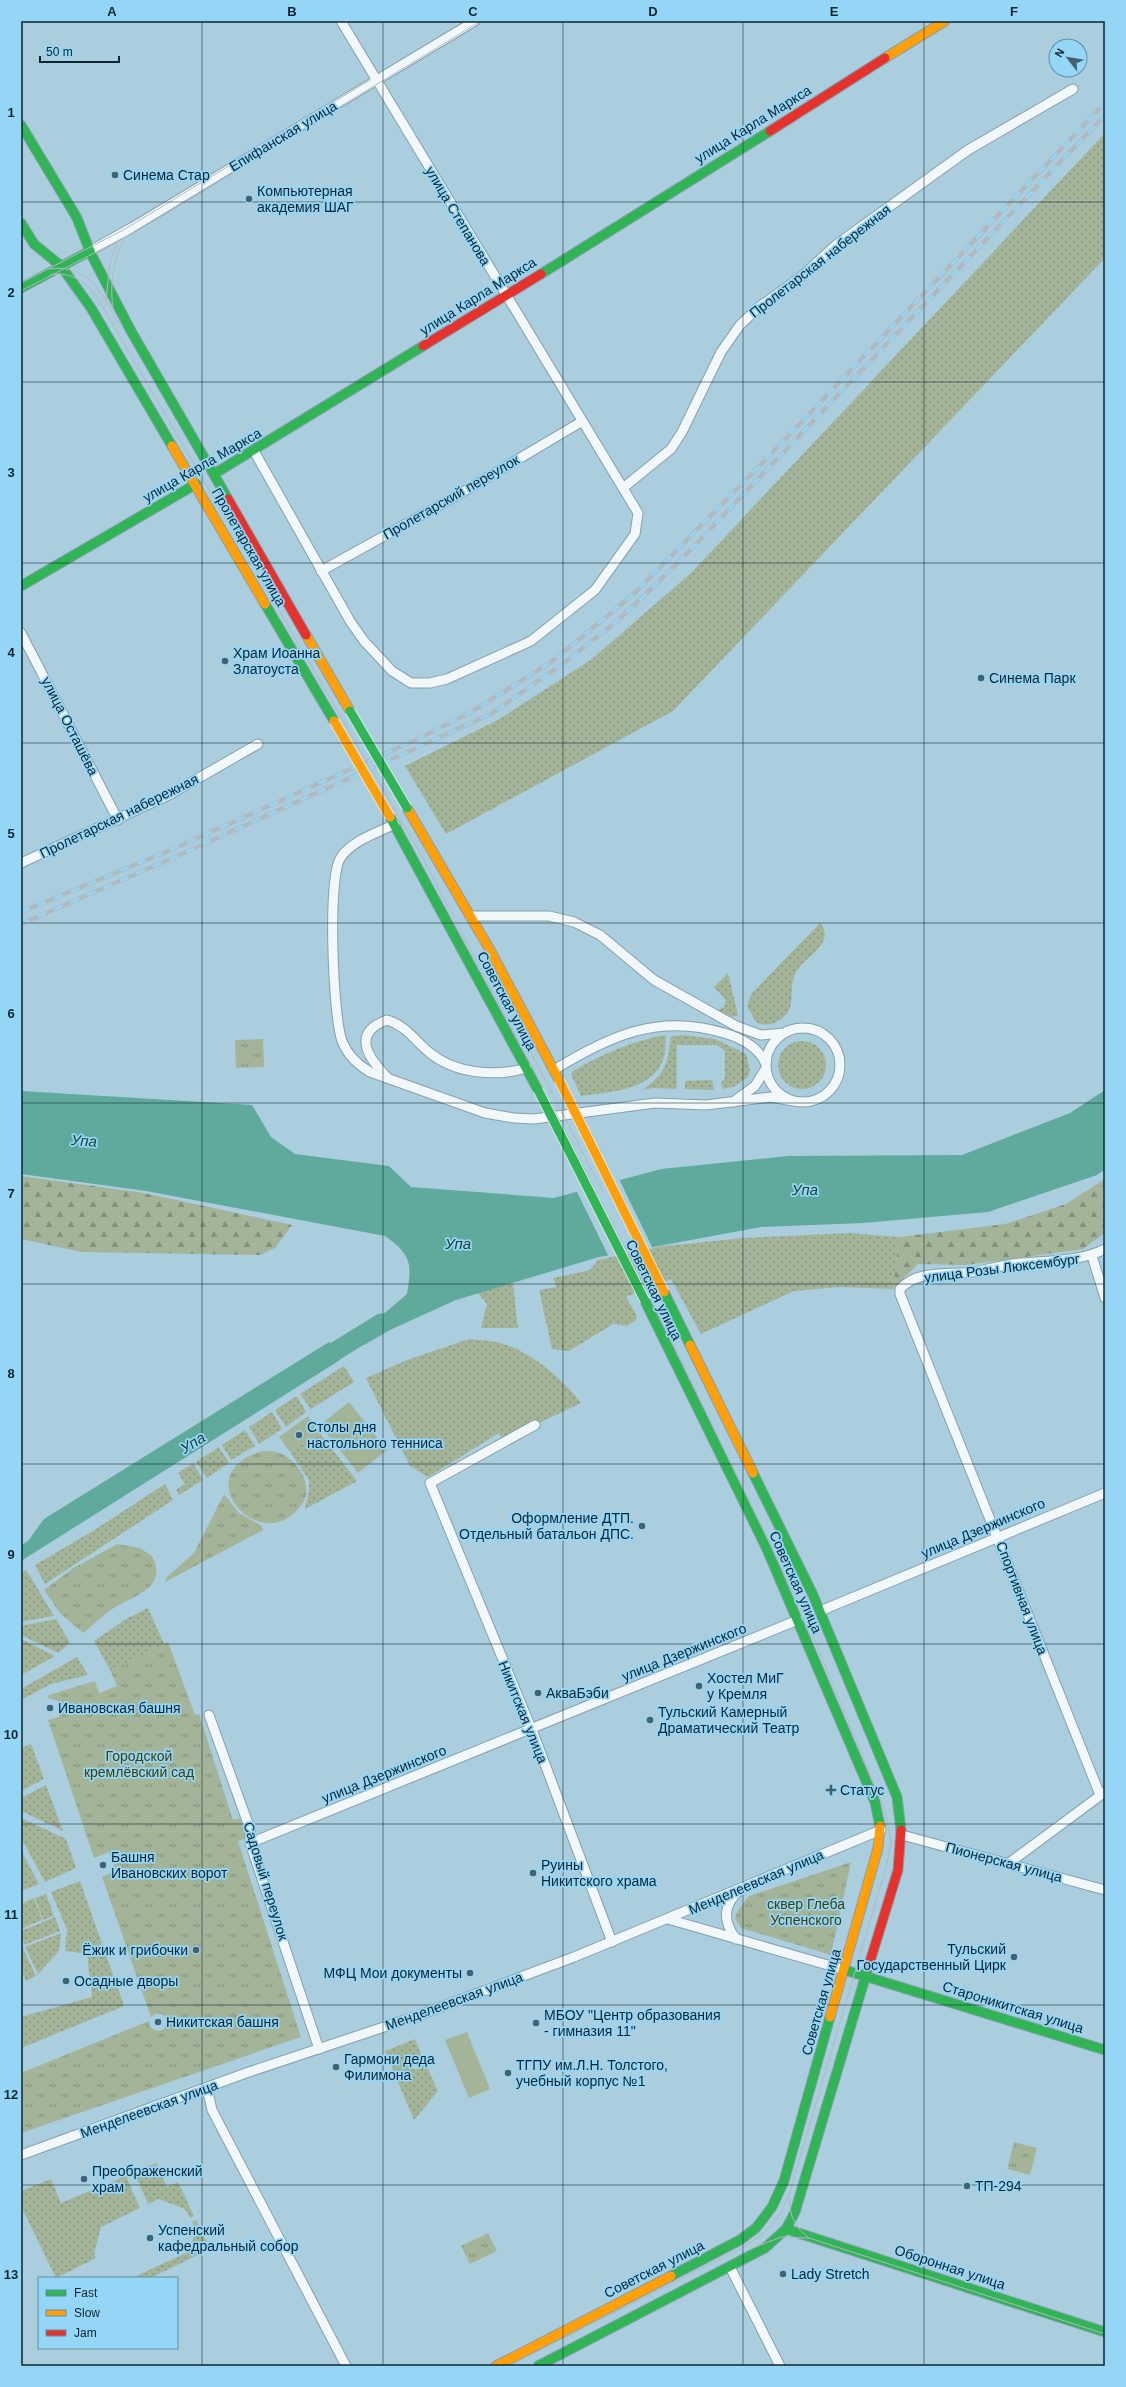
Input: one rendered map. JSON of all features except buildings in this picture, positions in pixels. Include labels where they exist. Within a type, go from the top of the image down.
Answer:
[{"type":"main road","name":"улица Карла Маркса","points":[[21,586],[254,451],[945,21]]},
{"type":"main road","name":"Пролетарская улица","points":[[21,125],[77,218],[90,251],[131,331],[350,710]]},
{"type":"main road","name":"Пролетарская улица","points":[[21,223],[34,244],[61,266],[91,308],[334,720]]},
{"type":"main road","points":[[21,288],[90,251]]},
{"type":"main road","name":"Советская улица","points":[[350,710],[470,916],[554,1070],[664,1292],[820,1611],[897,1797],[902,1835],[898,1870],[795,2212],[786,2229],[765,2248],[554,2362],[538,2366]]},
{"type":"main road","name":"Советская улица","points":[[334,720],[392,820],[527,1068],[645,1301],[766,1548],[805,1618],[875,1802],[881,1830],[845,1970],[772,2220],[734,2244],[496,2366]]},
{"type":"main road","name":"улица Дзержинского","points":[[805,1618],[820,1611]]},
{"type":"main road","name":"Староникитская улица","points":[[845,1970],[1105,2050]]},
{"type":"main road","name":"Оборонная улица","points":[[772,2220],[786,2229],[1105,2332]]},
{"type":"street","name":"улица Степанова","points":[[321,571],[350,621],[364,641],[392,671],[411,683],[430,683],[447,679],[531,641],[595,590],[635,534],[638,513],[581,422],[505,296],[446,194],[375,80],[341,21]]},
{"type":"street","name":"Епифанская улица","points":[[90,251],[133,227],[375,80],[476,21]]},
{"type":"street","name":"Пролетарская набережная","points":[[623,488],[671,449],[682,432],[721,352],[740,325],[758,308],[802,276],[836,245],[968,150],[1073,89]]},
{"type":"street","name":"Пролетарский переулок","points":[[321,571],[451,499],[581,422]]},
{"type":"street","points":[[254,451],[321,571]]},
{"type":"street","name":"улица Осташёва","points":[[21,633],[118,820]]},
{"type":"street","name":"Пролетарская набережная","points":[[21,863],[118,820],[169,795],[258,744]]},
{"type":"street","points":[[392,820],[360,840],[340,857],[333,880],[335,1000],[338,1026],[343,1042],[358,1064],[370,1072],[485,1113],[514,1118],[534,1119],[656,1103],[728,1104],[771,1098],[805,1102],[817,1100],[827,1093],[835,1084],[839,1072],[840,1060],[836,1048],[829,1038],[820,1032],[810,1028],[798,1028],[784,1033],[761,1035],[736,1026],[654,980],[600,935],[574,922],[549,916],[470,916]]},
{"type":"street","points":[[388,1078],[367,1053],[365,1043],[368,1034],[377,1024],[387,1020],[407,1029],[431,1054],[450,1066],[483,1072],[527,1068]]},
{"type":"street","points":[[554,1070],[630,1031],[668,1024],[706,1027],[732,1036],[755,1048],[766,1065],[774,1089],[793,1101]]},
{"type":"street","points":[[728,1104],[738,1099],[755,1086],[766,1065],[771,1045],[784,1033]]},
{"type":"street","name":"улица Розы Люксембург","points":[[900,1289],[906,1283],[927,1275],[972,1272],[1012,1264],[1092,1256],[1105,1249]]},
{"type":"street","points":[[1092,1256],[1105,1298]]},
{"type":"street","name":"Спортивная улица","points":[[900,1289],[906,1311],[1102,1793]]},
{"type":"street","name":"Никитская улица","points":[[535,1425],[430,1483],[531,1730],[612,1942]]},
{"type":"street","name":"улица Дзержинского","points":[[820,1611],[1105,1493]]},
{"type":"street","name":"улица Дзержинского","points":[[250,1843],[805,1618]]},
{"type":"street","name":"Садовый переулок","points":[[209,1714],[250,1829],[250,1843],[319,2049]]},
{"type":"street","points":[[1009,1863],[1102,1793]]},
{"type":"street","name":"Менделеевская улица","points":[[21,2155],[207,2088],[417,2016],[612,1942],[881,1830]]},
{"type":"street","name":"Пионерская улица","points":[[902,1835],[1105,1890]]},
{"type":"street","points":[[736,1938],[728,1928],[726,1912],[736,1893],[741,1889]]},
{"type":"street","points":[[668,1919],[845,1970]]},
{"type":"street","points":[[207,2088],[212,2110],[346,2366]]},
{"type":"street","points":[[730,2266],[780,2366]]},
{"type":"green space","points":[[1105,133],[1105,258],[673,711],[446,834],[405,766],[498,720],[592,659],[692,572]]},
{"type":"green space","points":[[820,923],[824,930],[825,936],[823,942],[819,948],[802,964],[794,976],[791,1005],[788,1011],[784,1017],[771,1024],[766,1025],[756,1022],[747,1006],[752,993]]},
{"type":"green space","points":[[728,973],[738,1015],[733,1017],[718,1010],[724,1007],[726,1000],[714,987]]},
{"type":"green space","points":[[666,1035],[664,1057],[659,1068],[651,1077],[629,1088],[581,1096],[571,1074],[573,1071],[618,1049],[641,1041]]},
{"type":"green space","points":[[683,1035],[715,1039],[746,1054],[750,1070],[748,1077],[733,1087],[723,1089],[721,1083],[725,1078],[725,1051],[717,1045],[677,1045],[677,1089],[653,1088],[642,1090],[661,1073],[669,1054],[671,1036]]},
{"type":"green space","points":[[263,1039],[264,1067],[236,1068],[235,1040]]},
{"type":"green space","points":[[797,1041],[807,1041],[816,1045],[822,1051],[826,1060],[826,1070],[822,1079],[816,1085],[807,1089],[797,1089],[788,1085],[782,1079],[778,1070],[778,1060],[782,1051],[788,1045]]},
{"type":"green space","points":[[712,1080],[714,1090],[685,1089],[685,1081]]},
{"type":"green space","points":[[21,1176],[144,1193],[292,1225],[275,1248],[260,1255],[81,1252],[21,1239]]},
{"type":"green space","points":[[1105,1179],[1105,1233],[1083,1249],[966,1265],[918,1264],[893,1289],[899,1237],[1005,1224],[1066,1204]]},
{"type":"green space","points":[[850,1233],[899,1237],[893,1289],[839,1287],[794,1291],[701,1334],[671,1279],[626,1297],[637,1316],[636,1320],[627,1326],[613,1324],[569,1351],[552,1349],[539,1290],[557,1287],[553,1278],[590,1270],[598,1260],[656,1247],[743,1238]]},
{"type":"green space","points":[[513,1283],[518,1328],[481,1328],[487,1304],[477,1292]]},
{"type":"green space","points":[[469,1339],[496,1342],[523,1352],[555,1375],[565,1384],[581,1403],[503,1440],[499,1433],[428,1477],[410,1466],[366,1378],[407,1360]]},
{"type":"green space","points":[[344,1366],[354,1382],[311,1409],[300,1394]]},
{"type":"green space","points":[[297,1396],[306,1412],[286,1427],[275,1410]]},
{"type":"green space","points":[[349,1402],[387,1450],[358,1473],[320,1425]]},
{"type":"green space","points":[[272,1412],[282,1429],[259,1444],[249,1427]]},
{"type":"green space","name":"Cтолы дня настольного тенниса","points":[[308,1416],[319,1432],[290,1452],[279,1437]]},
{"type":"green space","points":[[245,1430],[255,1446],[231,1460],[222,1445]]},
{"type":"green space","points":[[319,1432],[357,1481],[305,1509],[309,1489],[309,1480],[290,1452]]},
{"type":"green space","points":[[219,1447],[229,1463],[207,1478],[196,1462]]},
{"type":"green space","points":[[263,1451],[277,1452],[286,1456],[292,1461],[302,1474],[306,1489],[302,1504],[286,1519],[268,1523],[251,1518],[238,1507],[230,1492],[230,1476],[240,1462]]},
{"type":"green space","points":[[193,1463],[203,1480],[179,1495],[176,1490],[185,1484],[178,1473]]},
{"type":"green space","points":[[165,1484],[173,1500],[45,1584],[35,1565],[96,1529]]},
{"type":"green space","points":[[224,1494],[239,1513],[262,1526],[263,1530],[165,1582],[167,1577],[194,1553]]},
{"type":"green space","points":[[117,1544],[140,1548],[152,1556],[156,1567],[156,1576],[146,1590],[110,1611],[83,1633],[60,1613],[44,1590],[72,1569]]},
{"type":"green space","points":[[26,1570],[54,1616],[21,1622],[21,1573]]},
{"type":"green space","points":[[148,1608],[164,1644],[111,1672],[94,1641],[126,1619]]},
{"type":"green space","points":[[56,1619],[70,1643],[58,1653],[21,1635],[21,1626]]},
{"type":"green space","points":[[21,1639],[55,1656],[21,1675]]},
{"type":"green space","name":"Городской кремлёвский сад","points":[[168,1642],[195,1715],[199,1714],[233,1820],[240,1818],[246,1838],[238,1841],[301,2037],[21,2133],[21,2073],[149,2021],[150,2027],[156,2031],[163,2030],[167,2024],[167,2018],[162,2014],[155,2014],[151,2017],[102,1877],[116,1871],[109,1852],[94,1858],[48,1720],[58,1717],[61,1710],[58,1701],[48,1698],[49,1695],[95,1681],[99,1693],[117,1686],[111,1672]]},
{"type":"green space","points":[[77,1657],[88,1675],[51,1684],[21,1700],[21,1689]]},
{"type":"green space","points":[[31,1744],[44,1779],[21,1791],[21,1748]]},
{"type":"green space","points":[[46,1785],[63,1831],[21,1811],[21,1798]]},
{"type":"green space","points":[[21,1818],[66,1839],[76,1868],[45,1882],[21,1838]]},
{"type":"green space","points":[[21,1850],[39,1884],[21,1891]]},
{"type":"green space","name":"сквер Глеба Успенского","points":[[851,1862],[831,1955],[741,1928],[735,1918],[738,1910],[749,1896]]},
{"type":"green space","points":[[80,1881],[124,2006],[21,2048],[21,2017],[92,1997],[87,1954],[65,1951],[67,1930],[51,1892]]},
{"type":"green space","points":[[46,1894],[54,1916],[43,1920],[35,1898]]},
{"type":"green space","points":[[34,1898],[42,1920],[21,1929],[21,1904]]},
{"type":"green space","points":[[55,1917],[60,1931],[24,1945],[21,1931]]},
{"type":"green space","points":[[61,1933],[59,1951],[38,1974],[25,1947]]},
{"type":"green space","points":[[21,1944],[36,1976],[26,1981],[21,1970]]},
{"type":"green space","points":[[467,2032],[490,2089],[469,2098],[445,2040]]},
{"type":"green space","points":[[415,2039],[424,2061],[411,2063],[414,2070],[426,2064],[438,2091],[414,2120],[385,2051]]},
{"type":"green space","points":[[1014,2142],[1037,2148],[1030,2175],[1007,2169]]},
{"type":"green space","points":[[156,2163],[167,2187],[178,2182],[194,2216],[190,2218],[185,2209],[159,2199],[148,2204],[134,2172]]},
{"type":"green space","points":[[126,2176],[140,2208],[101,2227],[94,2254],[96,2258],[56,2277],[21,2206],[21,2191],[51,2179],[61,2203]]},
{"type":"green space","points":[[196,2220],[210,2249],[152,2277],[134,2277],[188,2252],[196,2231],[192,2222]]},
{"type":"green space","points":[[488,2233],[497,2251],[470,2264],[461,2246]]},
{"type":"water","name":"Упа","points":[[1105,1090],[1105,1169],[1097,1175],[988,1212],[863,1223],[761,1227],[599,1257],[456,1300],[392,1329],[364,1345],[355,1331],[386,1312],[407,1294],[409,1275],[408,1261],[401,1249],[385,1236],[146,1191],[21,1174],[21,1091],[252,1105],[271,1137],[295,1154],[389,1166],[411,1187],[554,1198],[661,1169],[788,1156],[962,1155],[1070,1113]]},
{"type":"water","name":"Упа","points":[[329,1342],[340,1360],[21,1561],[21,1545],[28,1541],[44,1519]]},
{"type":"pier","points":[[619,1179],[653,1249],[609,1257],[576,1190]]},
{"type":"waterway","name":"Упа","points":[[313,1365],[381,1323]]},
{"type":"tram line","points":[[21,291],[127,236],[481,21]]},
{"type":"tram line","points":[[21,283],[125,229],[370,80]]},
{"type":"tram line","points":[[106,302],[110,262],[118,240]]},
{"type":"tram line","points":[[113,309],[112,283],[114,265],[124,241]]},
{"type":"tram line","points":[[49,269],[63,268],[75,271],[85,276],[100,292],[119,324]]},
{"type":"tram line","points":[[50,275],[64,274],[77,278],[88,286],[97,297],[420,853],[651,1298],[805,1617],[885,1810],[891,1841],[887,1864],[790,2191],[777,2218],[758,2237],[740,2249],[509,2366]]},
{"type":"tram line","points":[[520,1031],[603,1192]]},
{"type":"tram line","points":[[789,2199],[794,2221],[800,2230],[809,2238]]},
{"type":"tram line","points":[[753,2248],[781,2237],[809,2238],[1105,2334]]},
{"type":"railway","points":[[21,912],[173,849],[420,738],[473,711],[554,660],[636,592],[772,453],[1105,103]]},
{"type":"railway","points":[[21,924],[175,857],[491,714],[561,665],[615,623],[674,567],[1105,115]]},
{"type":"traffic: fast","points":[[21,125],[77,218],[91,254],[131,331],[228,499]]},
{"type":"traffic: fast","points":[[541,274],[770,131]]},
{"type":"traffic: fast","points":[[21,223],[34,244],[61,266],[91,308],[172,446]]},
{"type":"traffic: fast","points":[[21,288],[90,251]]},
{"type":"traffic: fast","points":[[214,474],[423,346]]},
{"type":"traffic: fast","points":[[21,586],[196,484]]},
{"type":"traffic: fast","points":[[265,604],[334,721]]},
{"type":"traffic: fast","points":[[350,711],[407,808]]},
{"type":"traffic: fast","points":[[390,817],[538,1090]]},
{"type":"traffic: fast","points":[[538,1090],[645,1301]]},
{"type":"traffic: fast","points":[[664,1292],[690,1345]]},
{"type":"traffic: fast","points":[[645,1301],[766,1547],[875,1802],[880,1826]]},
{"type":"traffic: fast","points":[[753,1473],[813,1595],[897,1797],[901,1830]]},
{"type":"traffic: fast","points":[[538,2366],[765,2248],[786,2229],[795,2212],[868,1968]]},
{"type":"traffic: fast","points":[[845,1970],[1105,2050]]},
{"type":"traffic: fast","points":[[671,2276],[740,2240],[756,2228],[772,2207],[784,2181],[830,2017]]},
{"type":"traffic: fast","points":[[786,2229],[1105,2332]]},
{"type":"traffic: slow","points":[[885,58],[945,21]]},
{"type":"traffic: slow","points":[[172,446],[265,604]]},
{"type":"traffic: slow","points":[[306,635],[350,711]]},
{"type":"traffic: slow","points":[[334,721],[390,817]]},
{"type":"traffic: slow","points":[[407,808],[490,950],[559,1080]]},
{"type":"traffic: slow","points":[[559,1080],[664,1292]]},
{"type":"traffic: slow","points":[[690,1345],[753,1473]]},
{"type":"traffic: slow","points":[[830,2017],[878,1848],[880,1826]]},
{"type":"traffic: slow","points":[[496,2366],[671,2276]]},
{"type":"traffic: jam","points":[[770,131],[885,58]]},
{"type":"traffic: jam","points":[[423,346],[541,274]]},
{"type":"traffic: jam","points":[[228,499],[306,635]]},
{"type":"traffic: jam","points":[[868,1968],[898,1870],[901,1830]]},
{"type":"place","name":"Синема Стар","points":[[115,175]]},
{"type":"place","name":"Компьютерная академия ШАГ","points":[[249,199]]},
{"type":"place","name":"Храм Иоанна Златоуста","points":[[225,661]]},
{"type":"place","name":"Синема Парк","points":[[981,678]]},
{"type":"place","name":"Cтолы дня настольного тенниса","points":[[299,1435]]},
{"type":"place","name":"Оформление ДТП. Отдельный батальон ДПС.","points":[[642,1526]]},
{"type":"place","name":"Хостел МиГ у Кремля","points":[[699,1686]]},
{"type":"place","name":"АкваБэби","points":[[538,1693]]},
{"type":"place","name":"Ивановская башня","points":[[50,1708]]},
{"type":"place","name":"Тульский Камерный Драматический Театр","points":[[650,1720]]},
{"type":"place","name":"Статус","points":[[831,1790]]},
{"type":"place","name":"Башня Ивановских ворот","points":[[103,1865]]},
{"type":"place","name":"Руины Никитского храма","points":[[533,1873]]},
{"type":"place","name":"Ёжик и грибочки","points":[[196,1950]]},
{"type":"place","name":"Тульский Государственный Цирк","points":[[1014,1957]]},
{"type":"place","name":"МФЦ Мои документы","points":[[470,1973]]},
{"type":"place","name":"Осадные дворы","points":[[66,1981]]},
{"type":"place","name":"Никитская башня","points":[[158,2022]]},
{"type":"place","name":"МБОУ \"Центр образования - гимназия 11\"","points":[[536,2023]]},
{"type":"place","name":"Гармони деда Филимона","points":[[336,2067]]},
{"type":"place","name":"ТГПУ им.Л.Н. Толстого, учебный корпус №1","points":[[508,2073]]},
{"type":"place","name":"Преображенский храм","points":[[84,2179]]},
{"type":"place","name":"ТП-294","points":[[967,2186]]},
{"type":"place","name":"Успенский кафедральный собор","points":[[150,2238]]},
{"type":"place","name":"Lady Stretch","points":[[783,2274]]}]
